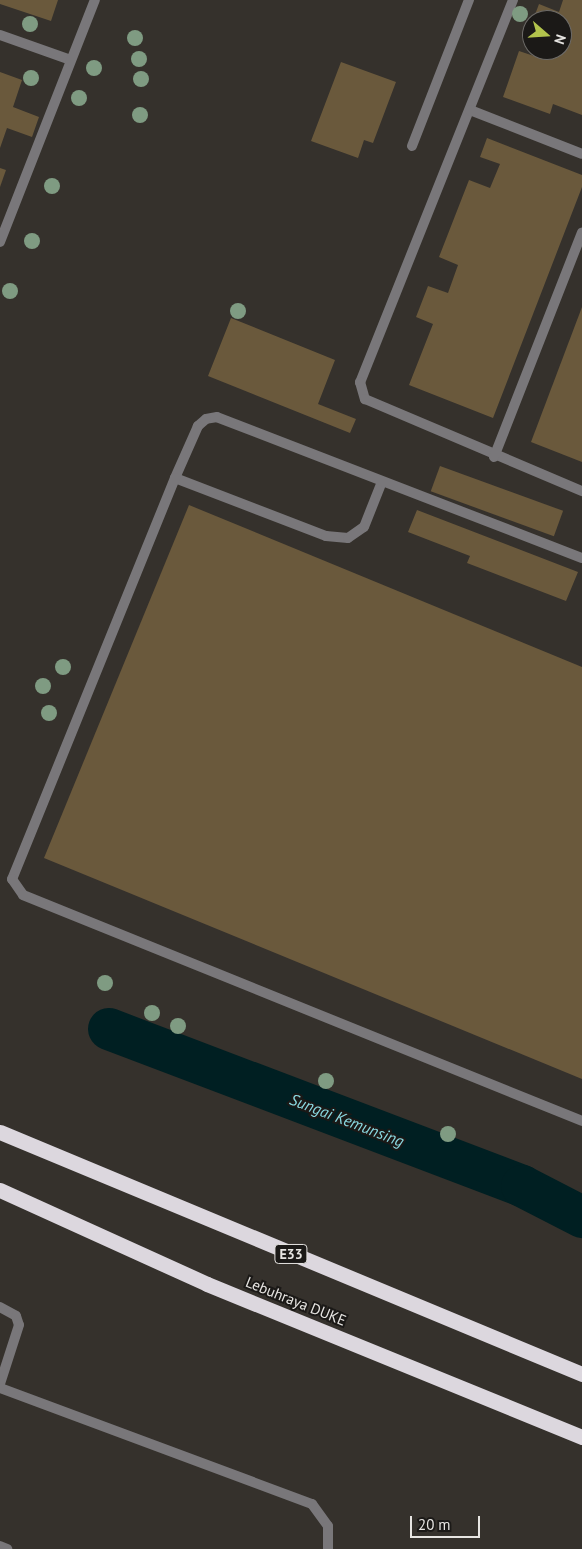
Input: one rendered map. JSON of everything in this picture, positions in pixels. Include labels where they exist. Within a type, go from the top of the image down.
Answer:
[{"type":"highway","name":"E33","points":[[0,1132],[582,1374]]},
{"type":"highway","name":"Lebuhraya DUKE","points":[[0,1190],[207,1284],[582,1437]]},
{"type":"street","points":[[0,242],[95,0]]},
{"type":"street","points":[[412,146],[468,0]]},
{"type":"street","points":[[513,0],[360,382],[365,399],[494,457],[582,491]]},
{"type":"street","points":[[0,35],[72,60]]},
{"type":"street","points":[[470,110],[582,154]]},
{"type":"street","points":[[494,457],[582,233]]},
{"type":"street","points":[[582,558],[382,484],[217,417],[198,426],[175,478],[12,879],[15,888],[582,1121]]},
{"type":"street","points":[[175,478],[326,536],[348,538],[364,526],[382,484]]},
{"type":"street","points":[[0,1307],[16,1316],[18,1325],[0,1384]]},
{"type":"street","points":[[0,1388],[312,1504],[328,1526],[328,1549]]},
{"type":"street","points":[[0,1546],[7,1549]]},
{"type":"building","points":[[0,0],[58,0],[51,21],[0,4]]},
{"type":"building","points":[[563,0],[582,0],[582,115],[553,104],[550,114],[503,97],[519,51],[522,52],[522,60],[572,60],[572,10],[560,10]]},
{"type":"building","points":[[539,4],[554,10],[537,10]]},
{"type":"building","points":[[341,62],[396,82],[373,143],[364,140],[358,158],[311,141]]},
{"type":"building","points":[[0,72],[22,80],[13,107],[39,117],[32,137],[7,128],[0,148]]},
{"type":"building","points":[[487,138],[582,175],[582,187],[493,418],[409,385],[433,324],[416,317],[428,286],[448,293],[458,265],[439,257],[469,180],[490,188],[500,164],[480,157]]},
{"type":"building","points":[[0,168],[6,170],[0,187]]},
{"type":"building","points":[[582,307],[582,462],[531,442]]},
{"type":"building","points":[[231,318],[335,360],[318,404],[356,419],[350,433],[208,376]]},
{"type":"building","points":[[440,466],[563,511],[554,536],[431,491]]},
{"type":"building","points":[[189,505],[582,667],[582,1079],[44,858]]},
{"type":"building","points":[[417,510],[578,572],[566,601],[467,563],[470,556],[408,532]]},
{"type":"waterway","name":"Sungai Kemunsing","points":[[109,1029],[522,1186],[582,1217]]}]
